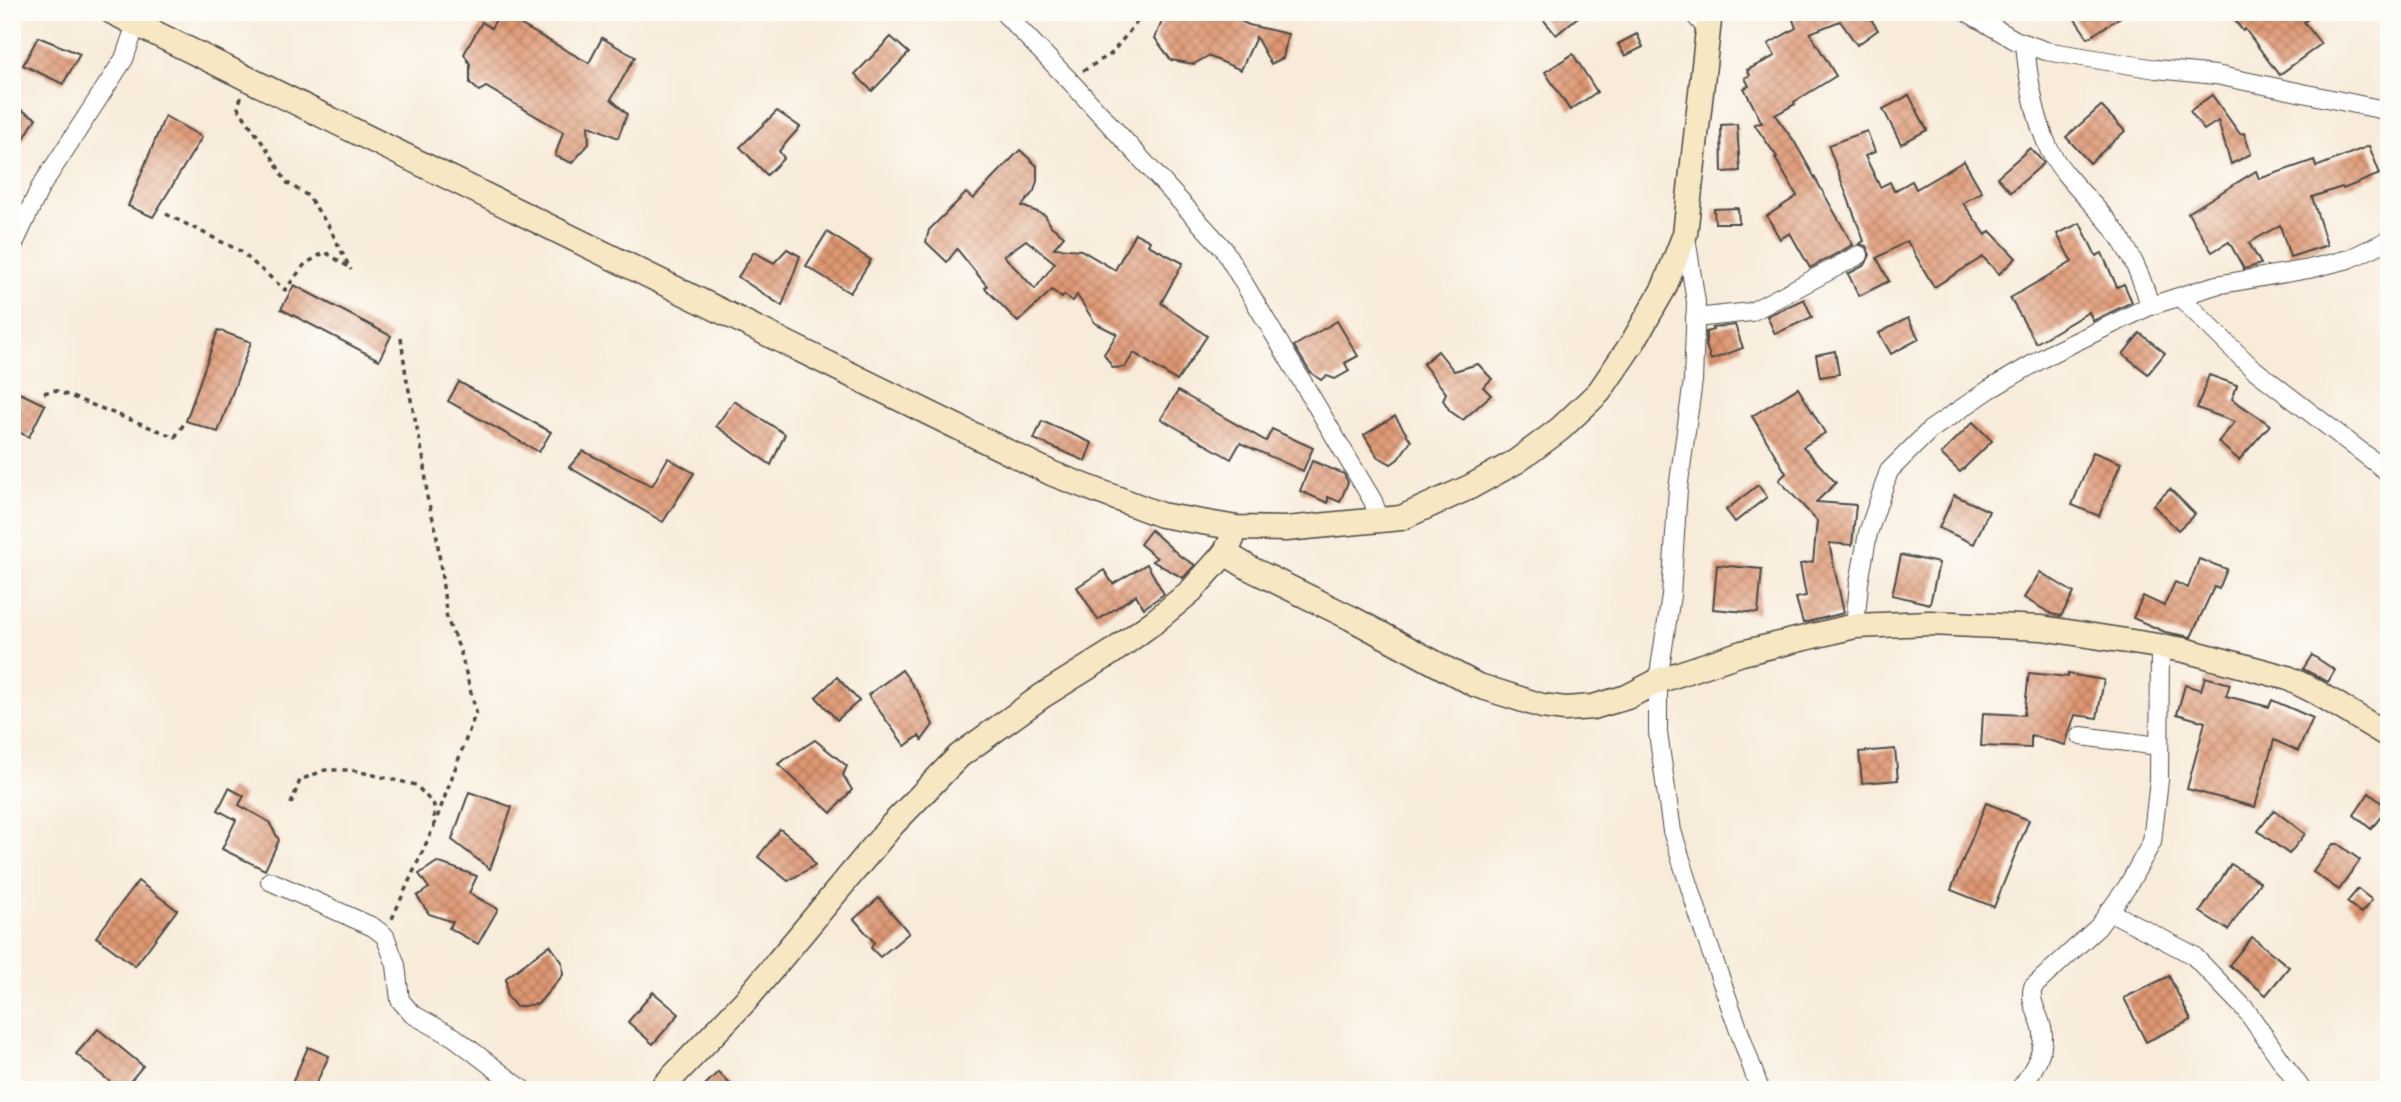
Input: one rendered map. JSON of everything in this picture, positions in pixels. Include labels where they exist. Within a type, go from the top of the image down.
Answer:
[{"type":"street","points":[[112,12],[1053,474],[1161,514],[1237,528],[1286,529],[1401,518],[1471,487],[1517,461],[1570,420],[1599,392],[1633,342],[1664,288],[1685,234],[1709,22],[1692,12]]},
{"type":"street","points":[[1003,12],[1223,248],[1373,501],[1380,521]]},
{"type":"street","points":[[1967,12],[2015,40],[2046,51],[2216,75],[2389,111]]},
{"type":"street","points":[[12,248],[40,188],[124,59],[136,24]]},
{"type":"street","points":[[2025,44],[2040,122],[2050,149],[2069,178],[2110,224],[2130,253],[2150,306]]},
{"type":"street","points":[[1685,234],[1696,302],[1693,382],[1678,489],[1671,595],[1658,681],[1658,733],[1672,831],[1704,935],[1760,1090]]},
{"type":"street","points":[[1856,626],[1859,583],[1868,533],[1889,471],[1930,430],[1990,389],[2052,353],[2150,306],[2216,285],[2309,269],[2349,259],[2389,240]]},
{"type":"street","points":[[1695,318],[1751,312],[1859,255]]},
{"type":"street","points":[[2181,298],[2251,367],[2389,473]]},
{"type":"street","points":[[660,1090],[746,1000],[892,825],[959,756],[1042,696],[1111,653],[1155,621],[1191,591],[1225,553],[1237,528]]},
{"type":"street","points":[[1225,553],[1476,685],[1542,706],[1565,709],[1593,707],[1627,697],[1658,681],[1742,653],[1856,626],[1930,623],[2042,628],[2184,650],[2288,678],[2316,691],[2389,736]]},
{"type":"street","points":[[2019,1090],[2030,1076],[2044,1041],[2043,1027],[2030,995],[2033,987],[2098,926],[2127,887],[2152,842],[2159,780],[2160,648]]},
{"type":"street","points":[[2081,736],[2159,746]]},
{"type":"street","points":[[270,881],[373,927],[385,936],[396,965],[400,1000],[412,1014],[454,1037],[523,1090]]},
{"type":"street","points":[[2109,911],[2193,955],[2246,1010],[2302,1090]]},
{"type":"path","points":[[1069,80],[1111,54],[1145,12]]},
{"type":"path","points":[[166,214],[240,251],[285,290],[305,264],[325,252],[351,270],[328,225],[308,195],[286,181],[238,108],[246,77]]},
{"type":"path","points":[[385,936],[434,826],[476,712],[460,650],[447,619],[436,530],[427,497],[425,466],[401,338]]},
{"type":"path","points":[[44,393],[54,390],[175,437],[186,421]]},
{"type":"path","points":[[291,804],[300,780],[325,770],[352,771],[416,785],[434,805],[434,826]]},
{"type":"building","points":[[1166,12],[1221,12],[1249,25],[1288,34],[1283,58],[1271,64],[1256,37],[1241,70],[1208,56],[1194,64],[1171,60],[1155,38]]},
{"type":"building","points":[[1537,12],[1584,12],[1556,35]]},
{"type":"building","points":[[1790,12],[1866,12],[1878,30],[1857,45],[1840,21],[1810,33],[1836,76],[1775,115],[1794,141],[1853,245],[1810,268],[1790,233],[1780,239],[1767,216],[1797,196],[1775,158],[1777,157],[1754,124],[1762,123],[1744,88],[1749,86],[1745,78],[1750,75],[1747,70],[1775,56],[1768,44],[1796,28]]},
{"type":"building","points":[[2070,12],[2128,12],[2088,38]]},
{"type":"building","points":[[2232,12],[2317,12],[2304,22],[2321,44],[2279,75],[2245,29],[2243,31],[2233,18],[2235,17]]},
{"type":"building","points":[[500,13],[589,63],[602,38],[635,57],[611,99],[627,114],[618,138],[588,125],[589,144],[572,163],[555,156],[563,132],[486,87],[479,91],[470,83],[470,64],[464,54],[482,22],[491,28]]},
{"type":"building","points":[[1637,34],[1643,47],[1625,56],[1618,44]]},
{"type":"building","points":[[38,37],[80,54],[63,84],[23,65]]},
{"type":"building","points":[[891,37],[909,53],[872,91],[855,74]]},
{"type":"building","points":[[1573,54],[1597,92],[1570,110],[1545,72]]},
{"type":"building","points":[[1909,95],[1927,130],[1901,144],[1883,109]]},
{"type":"building","points":[[2212,95],[2240,134],[2244,133],[2251,154],[2231,164],[2218,121],[2204,130],[2190,111]]},
{"type":"building","points":[[12,105],[36,118],[12,160]]},
{"type":"building","points":[[2101,106],[2125,131],[2090,163],[2066,137]]},
{"type":"building","points":[[777,111],[800,127],[779,151],[784,158],[767,175],[740,147]]},
{"type":"building","points":[[165,116],[202,137],[153,217],[128,206]]},
{"type":"building","points":[[1737,124],[1740,171],[1722,172],[1721,125]]},
{"type":"building","points":[[1867,131],[1875,152],[1865,156],[1880,187],[1890,182],[1894,191],[1912,181],[1916,189],[1964,161],[1982,192],[1963,203],[1986,235],[1990,231],[2016,258],[1999,274],[1983,257],[1934,287],[1907,241],[1877,258],[1889,281],[1859,296],[1848,274],[1865,265],[1870,255],[1866,246],[1859,244],[1864,241],[1828,145]]},
{"type":"building","points":[[2369,146],[2380,174],[2343,189],[2342,187],[2312,197],[2327,245],[2290,257],[2280,225],[2249,243],[2261,264],[2244,269],[2229,242],[2212,252],[2188,213],[2256,171],[2259,179],[2314,160],[2316,167]]},
{"type":"building","points":[[2030,148],[2044,163],[2011,192],[1997,177]]},
{"type":"building","points":[[1020,150],[1037,166],[1034,191],[1022,206],[1045,215],[1051,226],[1064,236],[1054,248],[1081,250],[1115,270],[1135,233],[1150,241],[1148,245],[1183,263],[1161,303],[1207,336],[1177,381],[1134,353],[1125,367],[1113,368],[1104,354],[1117,334],[1095,323],[1077,295],[1073,301],[1064,295],[1062,298],[1052,290],[1018,322],[985,288],[987,286],[957,249],[947,262],[926,242],[929,230],[966,193],[973,199]],"holes":[[[1026,240],[1055,263],[1035,289],[1004,256]]]},
{"type":"building","points":[[1738,208],[1739,223],[1715,223],[1714,209]]},
{"type":"building","points":[[2080,223],[2096,256],[2102,253],[2117,287],[2124,284],[2132,302],[2093,321],[2089,312],[2036,343],[2010,298],[2072,262],[2057,234]]},
{"type":"building","points":[[827,232],[871,260],[850,293],[806,266]]},
{"type":"building","points":[[787,249],[800,256],[782,306],[738,277],[754,252],[774,263]]},
{"type":"building","points":[[294,285],[391,336],[379,360],[281,309]]},
{"type":"building","points":[[1804,299],[1812,317],[1775,334],[1767,316]]},
{"type":"building","points":[[1908,318],[1919,339],[1891,354],[1879,333]]},
{"type":"building","points":[[1337,321],[1358,356],[1345,363],[1349,371],[1335,379],[1327,376],[1321,380],[1310,372],[1294,346]]},
{"type":"building","points":[[1735,325],[1743,348],[1711,360],[1706,345],[1706,332],[1713,330],[1712,328]]},
{"type":"building","points":[[218,330],[251,342],[218,432],[186,421]]},
{"type":"building","points":[[2140,333],[2165,353],[2148,374],[2123,354]]},
{"type":"building","points":[[1438,351],[1454,371],[1478,364],[1492,379],[1483,387],[1491,395],[1463,420],[1450,411],[1443,400],[1446,393],[1423,364]]},
{"type":"building","points":[[1835,351],[1839,374],[1820,377],[1816,355]]},
{"type":"building","points":[[2209,375],[2237,385],[2232,399],[2270,425],[2239,460],[2218,442],[2235,422],[2197,408]]},
{"type":"building","points":[[459,382],[551,432],[539,452],[448,401]]},
{"type":"building","points":[[1798,388],[1825,433],[1803,447],[1836,483],[1816,502],[1856,505],[1852,545],[1829,543],[1844,613],[1803,623],[1796,598],[1806,596],[1800,564],[1813,562],[1817,521],[1779,480],[1786,473],[1752,416]]},
{"type":"building","points":[[1178,391],[1266,441],[1272,429],[1313,448],[1303,471],[1240,443],[1231,459],[1161,419]]},
{"type":"building","points":[[20,393],[45,405],[29,437],[12,429],[12,409]]},
{"type":"building","points":[[734,401],[785,434],[771,465],[716,426]]},
{"type":"building","points":[[1395,416],[1411,441],[1391,464],[1377,456],[1364,435]]},
{"type":"building","points":[[1042,421],[1092,443],[1085,461],[1034,439]]},
{"type":"building","points":[[1973,422],[1992,441],[1960,472],[1941,454]]},
{"type":"building","points":[[583,451],[652,486],[668,458],[694,473],[663,522],[569,467]]},
{"type":"building","points":[[2093,452],[2121,463],[2099,516],[2072,505]]},
{"type":"building","points":[[1312,461],[1344,474],[1348,482],[1340,502],[1328,497],[1328,503],[1300,491]]},
{"type":"building","points":[[1758,485],[1767,497],[1735,522],[1726,510]]},
{"type":"building","points":[[2170,489],[2195,514],[2178,530],[2153,505]]},
{"type":"building","points":[[1954,495],[1989,511],[1974,544],[1939,528]]},
{"type":"building","points":[[1151,530],[1180,556],[1195,565],[1183,578],[1152,561],[1157,558],[1140,544]]},
{"type":"building","points":[[1901,555],[1939,563],[1930,604],[1892,595]]},
{"type":"building","points":[[2199,559],[2227,569],[2219,589],[2214,587],[2191,637],[2165,632],[2133,618],[2143,596],[2164,606],[2175,582],[2188,588]]},
{"type":"building","points":[[1147,564],[1164,594],[1144,608],[1136,595],[1098,620],[1077,587],[1104,570],[1113,584]]},
{"type":"building","points":[[1717,565],[1762,569],[1758,613],[1713,609]]},
{"type":"building","points":[[2040,572],[2074,593],[2061,616],[2052,614],[2024,598]]},
{"type":"building","points":[[2312,655],[2335,670],[2328,682],[2303,669]]},
{"type":"building","points":[[902,670],[919,694],[933,725],[922,740],[919,736],[905,746],[868,695]]},
{"type":"building","points":[[2029,673],[2068,677],[2068,674],[2104,680],[2097,718],[2075,715],[2065,745],[2031,735],[2031,748],[1981,746],[1983,713],[2024,715]]},
{"type":"building","points":[[837,677],[859,701],[837,720],[816,697]]},
{"type":"building","points":[[2205,677],[2230,684],[2226,696],[2269,707],[2272,700],[2313,718],[2298,751],[2274,740],[2255,807],[2187,789],[2205,722],[2177,714],[2185,685],[2201,690]]},
{"type":"building","points":[[815,740],[847,766],[843,775],[852,790],[831,813],[778,764]]},
{"type":"building","points":[[1895,749],[1898,780],[1862,783],[1859,752]]},
{"type":"building","points":[[229,788],[244,796],[239,805],[269,822],[279,840],[265,870],[222,849],[236,820],[218,810]]},
{"type":"building","points":[[469,792],[512,807],[490,869],[452,840]]},
{"type":"building","points":[[2369,793],[2388,808],[2371,829],[2354,815]]},
{"type":"building","points":[[1986,803],[2029,820],[1994,907],[1951,890]]},
{"type":"building","points":[[2274,810],[2305,834],[2289,854],[2258,831]]},
{"type":"building","points":[[780,829],[805,849],[815,865],[788,881],[758,857]]},
{"type":"building","points":[[2333,844],[2338,844],[2360,860],[2339,890],[2313,872]]},
{"type":"building","points":[[437,862],[477,876],[469,893],[498,909],[478,944],[449,928],[453,922],[429,914],[417,896],[429,888],[419,874]]},
{"type":"building","points":[[2231,864],[2260,882],[2228,930],[2200,912]]},
{"type":"building","points":[[138,881],[177,910],[135,966],[96,937]]},
{"type":"building","points":[[2358,889],[2372,900],[2361,913],[2347,902]]},
{"type":"building","points":[[879,898],[909,933],[880,957],[871,948],[874,942],[854,919]]},
{"type":"building","points":[[2252,937],[2289,967],[2266,995],[2229,965]]},
{"type":"building","points":[[550,945],[562,962],[563,975],[538,1004],[516,1007],[507,996],[506,978]]},
{"type":"building","points":[[2169,976],[2191,1020],[2146,1042],[2124,998]]},
{"type":"building","points":[[653,992],[679,1014],[653,1044],[628,1022]]},
{"type":"building","points":[[98,1029],[143,1066],[123,1090],[76,1054]]},
{"type":"building","points":[[308,1047],[329,1056],[313,1090],[289,1090]]},
{"type":"building","points":[[718,1072],[736,1090],[700,1090]]}]
